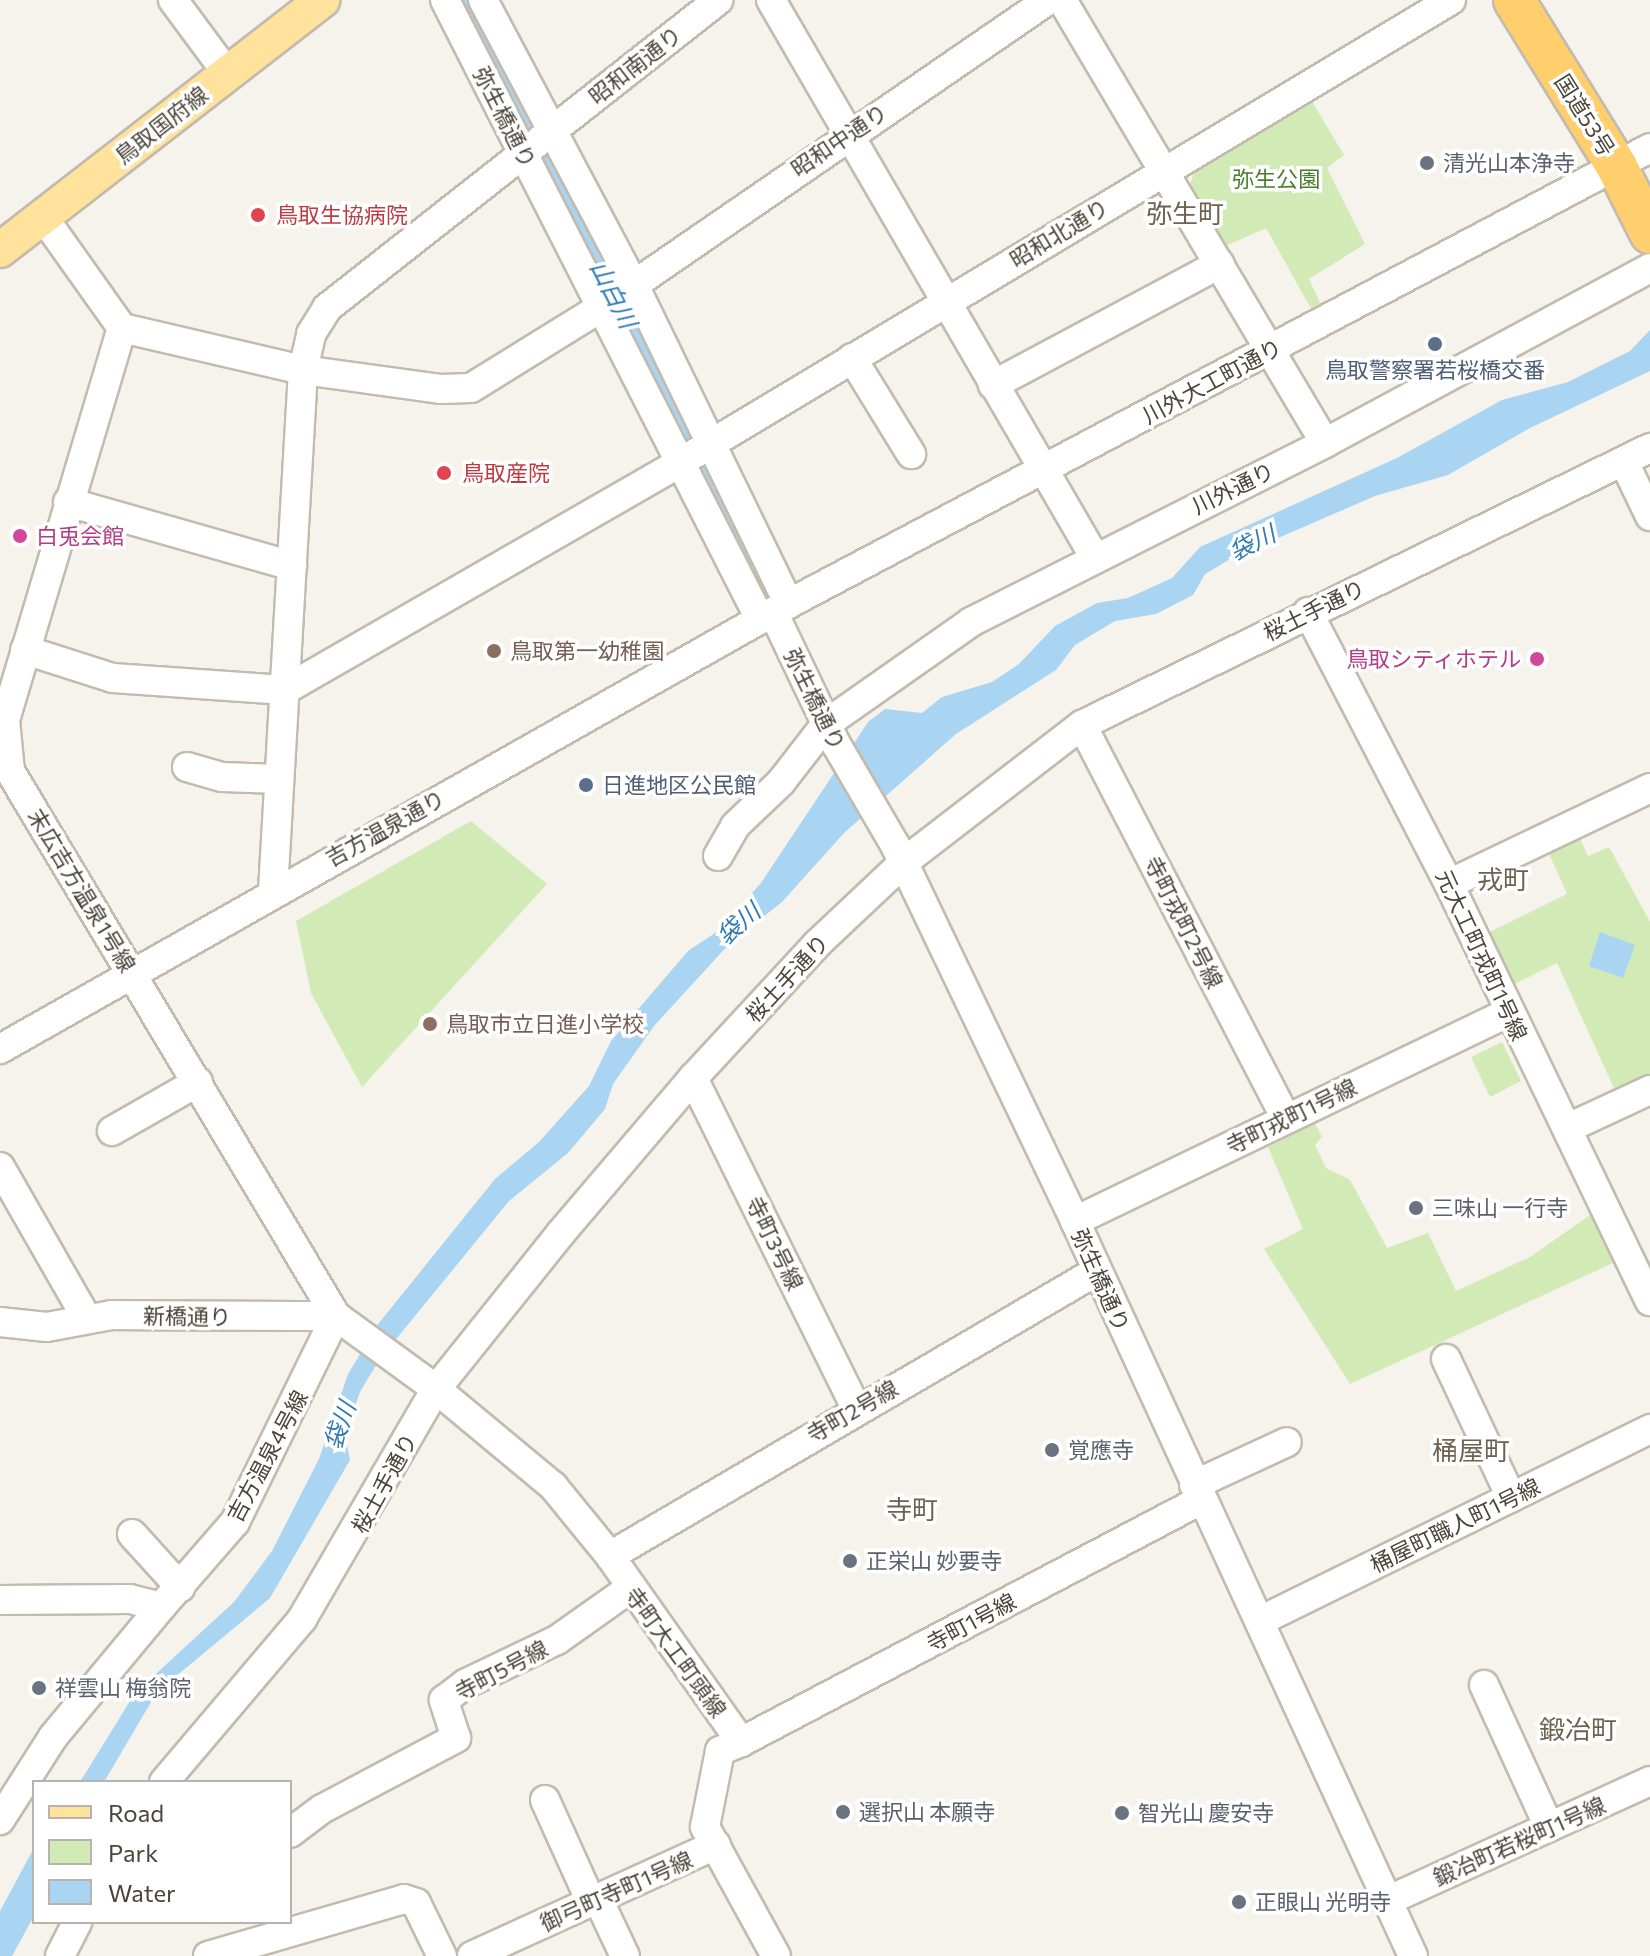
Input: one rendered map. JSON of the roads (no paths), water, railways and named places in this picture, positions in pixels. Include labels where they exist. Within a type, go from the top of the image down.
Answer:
[{"type":"highway","name":"国道53号","points":[[1514,0],[1633,158],[1650,233]]},
{"type":"main road","name":"鳥取国府線","points":[[0,250],[322,0]]},
{"type":"street","points":[[173,0],[227,73]]},
{"type":"street","name":"弥生橋通り","points":[[445,0],[603,306],[679,463],[774,612]]},
{"type":"street","name":"弥生橋通り","points":[[483,0],[633,283],[709,442],[774,612],[831,734],[899,853],[1075,1221],[1413,1956]]},
{"type":"street","name":"昭和南通り","points":[[273,891],[303,370],[311,334],[327,308],[718,0]]},
{"type":"street","points":[[771,0],[1094,556]]},
{"type":"street","name":"昭和中通り","points":[[122,328],[303,370],[440,389],[471,388],[603,306],[847,134],[1048,0]]},
{"type":"street","points":[[1062,0],[1165,168],[1325,443]]},
{"type":"street","name":"昭和北通り","points":[[285,690],[679,463],[1165,168],[1451,0]]},
{"type":"street","name":"川外大工町通り","points":[[774,612],[1046,472],[1633,158]]},
{"type":"street","points":[[43,217],[122,328]]},
{"type":"street","points":[[993,385],[1220,264]]},
{"type":"street","name":"川外通り","points":[[718,856],[735,826],[831,734],[971,622],[1094,556],[1325,443],[1650,268]]},
{"type":"street","name":"末広吉方温泉1号線","points":[[122,328],[5,720],[10,771],[340,1319]]},
{"type":"street","points":[[852,358],[911,454]]},
{"type":"street","name":"桜土手通り","points":[[166,1780],[302,1619],[431,1385],[693,1078],[899,853],[1082,725],[1308,612],[1650,448]]},
{"type":"street","points":[[1624,462],[1650,516]]},
{"type":"street","points":[[68,502],[292,566]]},
{"type":"street","name":"吉方温泉通り","points":[[0,1049],[273,891],[774,612]]},
{"type":"street","name":"元大工町戎町1号線","points":[[1308,612],[1449,884],[1508,1013],[1568,1128],[1650,1301]]},
{"type":"street","points":[[25,650],[113,678],[285,690]]},
{"type":"street","name":"寺町戎町2号線","points":[[1082,725],[1286,1118]]},
{"type":"street","points":[[187,767],[222,777],[279,779]]},
{"type":"street","points":[[1449,884],[1650,788]]},
{"type":"street","name":"寺町戎町1号線","points":[[1075,1221],[1508,1013]]},
{"type":"street","name":"寺町3号線","points":[[693,1078],[856,1408]]},
{"type":"street","points":[[112,1131],[198,1082]]},
{"type":"street","points":[[1568,1128],[1650,1090]]},
{"type":"street","points":[[0,1167],[86,1317]]},
{"type":"street","name":"寺町2号線","points":[[610,1556],[856,1408],[1097,1271]]},
{"type":"street","name":"新橋通り","points":[[0,1322],[47,1327],[86,1317],[340,1319]]},
{"type":"street","points":[[340,1319],[431,1385]]},
{"type":"street","name":"吉方温泉4号線","points":[[0,1820],[53,1737],[235,1522],[340,1319]]},
{"type":"street","points":[[1446,1359],[1511,1497]]},
{"type":"street","name":"寺町大工町頭線","points":[[431,1385],[553,1486],[610,1556],[629,1589],[741,1742],[720,1751],[705,1827],[776,1956]]},
{"type":"street","name":"桶屋町職人町1号線","points":[[1260,1621],[1650,1429]]},
{"type":"street","name":"寺町1号線","points":[[741,1742],[1287,1442]]},
{"type":"street","points":[[0,1600],[171,1597],[132,1534]]},
{"type":"street","name":"寺町5号線","points":[[292,1832],[322,1809],[456,1738],[444,1700],[465,1684],[515,1665],[557,1640],[629,1589]]},
{"type":"street","points":[[1484,1685],[1549,1827]]},
{"type":"street","name":"鍛冶町若桜町1号線","points":[[1387,1901],[1650,1781]]},
{"type":"street","points":[[545,1800],[625,1956]]},
{"type":"street","name":"御弓町寺町1号線","points":[[472,1956],[716,1845]]},
{"type":"street","points":[[208,1956],[404,1899],[416,1903],[442,1956]]},
{"type":"street","points":[[60,1956],[76,1924]]},
{"type":"water","name":"袋川","points":[[1650,330],[1650,371],[1530,428],[1448,475],[1375,496],[1232,558],[1205,574],[1193,595],[1156,614],[1115,621],[1075,645],[1056,670],[956,734],[844,833],[782,902],[731,942],[654,1026],[613,1084],[605,1109],[568,1153],[509,1201],[379,1360],[360,1392],[345,1435],[350,1460],[270,1598],[157,1692],[105,1780],[81,1780],[135,1693],[234,1602],[272,1551],[319,1459],[348,1374],[379,1323],[495,1179],[539,1142],[589,1086],[611,1041],[688,951],[718,931],[761,883],[868,722],[885,709],[922,713],[942,697],[992,682],[1019,664],[1055,626],[1097,603],[1128,598],[1172,578],[1200,547],[1397,458],[1502,400],[1568,382],[1630,351]]},
{"type":"water","points":[[1600,932],[1635,945],[1623,978],[1589,966]]},
{"type":"water","points":[[32,1852],[32,1920],[12,1956],[0,1956],[0,1911]]},
{"type":"waterway","name":"山白川","points":[[467,0],[762,589]]},
{"type":"place","name":"清光山本浄寺","points":[[1427,163]]},
{"type":"place","name":"鳥取生協病院","points":[[258,215]]},
{"type":"place","name":"鳥取警察署若桜橋交番","points":[[1435,344]]},
{"type":"place","name":"鳥取産院","points":[[444,473]]},
{"type":"place","name":"白兎会館","points":[[20,536]]},
{"type":"place","name":"鳥取第一幼稚園","points":[[494,651]]},
{"type":"place","name":"鳥取シティホテル","points":[[1537,659]]},
{"type":"place","name":"日進地区公民館","points":[[586,785]]},
{"type":"place","name":"鳥取市立日進小学校","points":[[430,1024]]},
{"type":"place","name":"三味山 一行寺","points":[[1416,1208]]},
{"type":"place","name":"覚應寺","points":[[1052,1450]]},
{"type":"place","name":"正栄山 妙要寺","points":[[850,1561]]},
{"type":"place","name":"祥雲山 梅翁院","points":[[39,1688]]},
{"type":"place","name":"選択山 本願寺","points":[[843,1812]]},
{"type":"place","name":"智光山 慶安寺","points":[[1122,1813]]},
{"type":"place","name":"正眼山 光明寺","points":[[1239,1902]]},
{"type":"district","name":"弥生町","points":[[1185,213]]},
{"type":"district","name":"戎町","points":[[1503,879]]},
{"type":"district","name":"桶屋町","points":[[1471,1450]]},
{"type":"district","name":"寺町","points":[[912,1509]]},
{"type":"district","name":"鍛冶町","points":[[1578,1729]]},
{"type":"park label","name":"弥生公園","points":[[1276,179]]}]
